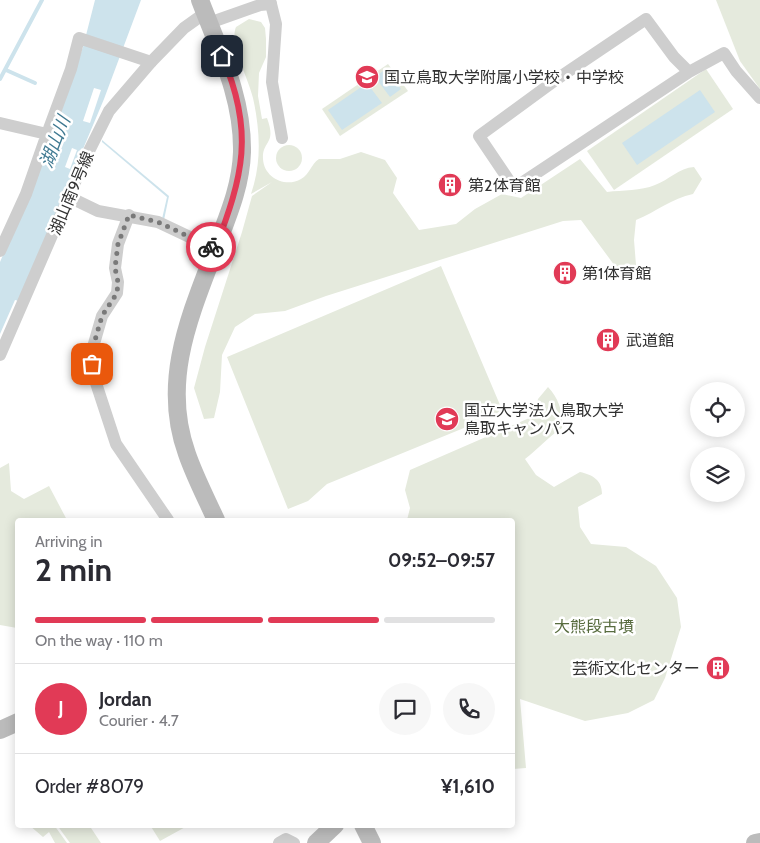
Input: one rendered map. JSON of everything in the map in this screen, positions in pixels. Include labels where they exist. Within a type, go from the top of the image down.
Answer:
[{"type":"main road","points":[[204,12],[230,73],[242,130],[240,179],[234,202],[215,249],[180,354],[176,406],[186,453],[215,518]]},
{"type":"main road","points":[[0,730],[15,723]]},
{"type":"main road","points":[[316,843],[332,828]]},
{"type":"main road","points":[[364,828],[372,843]]},
{"type":"main road","points":[[754,843],[760,842]]},
{"type":"street","name":"湖山南9号線","points":[[0,355],[109,111],[151,62],[184,28],[204,12],[270,2]]},
{"type":"street","points":[[270,2],[276,24],[272,82],[282,138]]},
{"type":"street","points":[[689,72],[674,57],[646,19],[557,79],[479,136],[514,188],[689,72],[724,53],[736,71],[760,98]]},
{"type":"street","points":[[0,251],[26,194],[71,69],[79,38],[151,62]]},
{"type":"street","points":[[0,123],[47,134]]},
{"type":"street","points":[[69,197],[98,211],[129,215],[158,222],[215,249]]},
{"type":"street","points":[[129,215],[118,244],[115,268],[118,282],[117,293],[102,316],[91,354],[93,374],[116,444],[167,518]]},
{"type":"green space","points":[[716,0],[760,0],[760,89],[740,61]]},
{"type":"green space","points":[[249,19],[261,22],[265,28],[266,57],[259,73],[258,96],[262,119],[267,118],[270,127],[270,138],[263,153],[264,166],[277,180],[295,182],[301,179],[319,159],[340,159],[361,152],[385,160],[397,178],[393,193],[419,230],[456,224],[475,209],[502,194],[521,198],[580,159],[607,192],[650,187],[694,167],[702,179],[693,194],[671,202],[636,220],[634,240],[636,265],[626,281],[581,220],[563,221],[326,296],[285,311],[255,314],[235,327],[222,355],[220,392],[214,418],[204,419],[194,388],[205,347],[252,196],[272,182],[251,194],[257,170],[259,146],[257,122],[251,90],[235,42],[236,27]]},
{"type":"green space","points":[[388,64],[408,91],[340,136],[322,109]]},
{"type":"green space","points":[[706,69],[733,109],[614,190],[587,151]]},
{"type":"green space","points":[[289,145],[298,149],[302,158],[298,167],[289,171],[280,167],[276,158],[280,149]]},
{"type":"green space","points":[[441,266],[503,412],[327,484],[308,501],[288,509],[227,357]]},
{"type":"green space","name":"大熊段古墳","points":[[548,387],[560,406],[562,428],[525,459],[536,475],[554,487],[580,472],[596,479],[602,489],[602,494],[578,507],[580,527],[591,544],[626,547],[656,566],[677,598],[681,627],[665,678],[654,700],[628,713],[585,721],[520,699],[526,768],[515,769],[515,518],[408,518],[410,508],[405,490],[410,470],[534,416],[538,399]]},
{"type":"green space","points":[[9,463],[11,491],[24,499],[49,486],[66,518],[15,518],[15,628],[0,625],[0,468]]},
{"type":"green space","points":[[32,828],[56,828],[67,843],[55,843],[49,832],[43,837]]},
{"type":"green space","points":[[59,828],[91,828],[101,843],[70,843]]},
{"type":"green space","points":[[152,828],[184,828],[160,841]]},
{"type":"water","name":"湖山川","points":[[95,0],[141,0],[104,99],[19,301],[15,300],[0,334],[0,262],[23,208],[83,47]],"holes":[[[94,88],[101,90],[90,123],[83,121]],[[72,148],[77,150],[70,169],[65,167]]]},
{"type":"water","points":[[386,69],[401,89],[390,97],[375,77]]},
{"type":"water","points":[[367,83],[382,103],[342,130],[328,110]]},
{"type":"water","points":[[700,90],[715,112],[637,165],[622,143]]},
{"type":"water","points":[[102,140],[169,196],[164,220],[162,219],[167,197],[102,142]]},
{"type":"waterway","points":[[0,79],[42,0]]},
{"type":"waterway","points":[[6,70],[35,83]]},
{"type":"way so far","points":[[92,364],[91,354],[102,316],[117,293],[118,282],[115,268],[118,244],[122,229],[129,215],[158,222],[211,247]]},
{"type":"place","name":"国立鳥取大学附属小学校・中学校","points":[[367,77]]},
{"type":"place","name":"第2体育館","points":[[450,185]]},
{"type":"place","name":"第1体育館","points":[[565,273]]},
{"type":"place","name":"武道館","points":[[608,340]]},
{"type":"place","name":"国立大学法人鳥取大学 鳥取キャンパス","points":[[447,419]]},
{"type":"place","name":"芸術文化センター","points":[[718,668]]},
{"type":"route","points":[[211,247],[215,249],[234,202],[240,179],[242,153],[240,111],[230,73],[222,56]]}]
